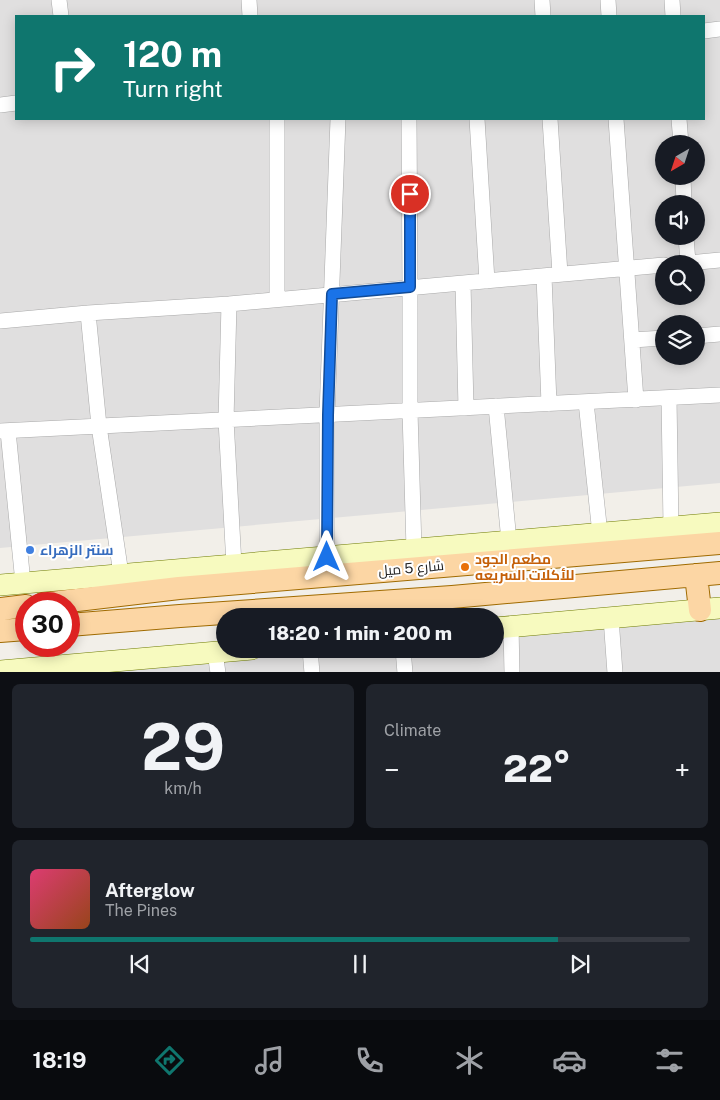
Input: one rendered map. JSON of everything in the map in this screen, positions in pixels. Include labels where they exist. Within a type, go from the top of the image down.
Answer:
[{"type":"main road","name":"شارع 5 ميل","points":[[80,600],[423,555],[717,533]]},
{"type":"main road","points":[[80,624],[180,616],[453,606],[720,573]]},
{"type":"main road","points":[[696,575],[710,609]]},
{"type":"main road","points":[[179,588],[180,616]]},
{"type":"main road","points":[[0,609],[15,607]]},
{"type":"main road","points":[[0,631],[15,630]]},
{"type":"street","points":[[59,0],[61,15]]},
{"type":"street","points":[[249,0],[250,15]]},
{"type":"street","points":[[542,0],[543,15]]},
{"type":"street","points":[[608,0],[609,15]]},
{"type":"street","points":[[672,0],[673,15]]},
{"type":"street","points":[[705,31],[720,30]]},
{"type":"street","points":[[0,105],[15,103]]},
{"type":"street","points":[[277,120],[277,299]]},
{"type":"street","points":[[327,557],[328,415],[338,120]]},
{"type":"street","points":[[409,120],[410,411],[423,555]]},
{"type":"street","points":[[477,120],[487,281]]},
{"type":"street","points":[[550,120],[560,274]]},
{"type":"street","points":[[616,120],[636,400]]},
{"type":"street","points":[[679,120],[680,135]]},
{"type":"street","points":[[705,261],[720,260]]},
{"type":"street","points":[[0,321],[229,304],[655,266]]},
{"type":"street","points":[[544,276],[549,404]]},
{"type":"street","points":[[463,283],[466,408]]},
{"type":"street","points":[[229,304],[226,420],[234,565]]},
{"type":"street","points":[[88,313],[99,426],[121,574]]},
{"type":"street","points":[[705,335],[720,334]]},
{"type":"street","points":[[632,340],[655,339]]},
{"type":"street","points":[[23,583],[4,431],[720,395]]},
{"type":"street","points":[[670,398],[671,528]]},
{"type":"street","points":[[586,402],[600,534]]},
{"type":"street","points":[[496,406],[509,541]]},
{"type":"street","points":[[0,585],[327,557],[423,555],[509,541],[671,528],[717,533]]},
{"type":"street","points":[[504,627],[710,609]]},
{"type":"street","points":[[611,618],[615,672]]},
{"type":"street","points":[[504,632],[512,672]]},
{"type":"street","points":[[311,658],[312,672]]},
{"type":"street","points":[[404,658],[405,672]]},
{"type":"street","points":[[0,670],[216,662]]},
{"type":"shaded area","points":[[0,0],[720,0],[720,483],[0,548]]},
{"type":"shaded area","points":[[720,618],[720,672],[92,672],[253,658],[504,658],[504,636]]},
{"type":"place","name":"سنتر الزهراء","points":[[30,550]]},
{"type":"place","name":"مطعم الجود للأكلات السريعه","points":[[465,567]]},
{"type":"route","points":[[327,557],[328,415],[332,294],[410,287],[410,194]]}]
